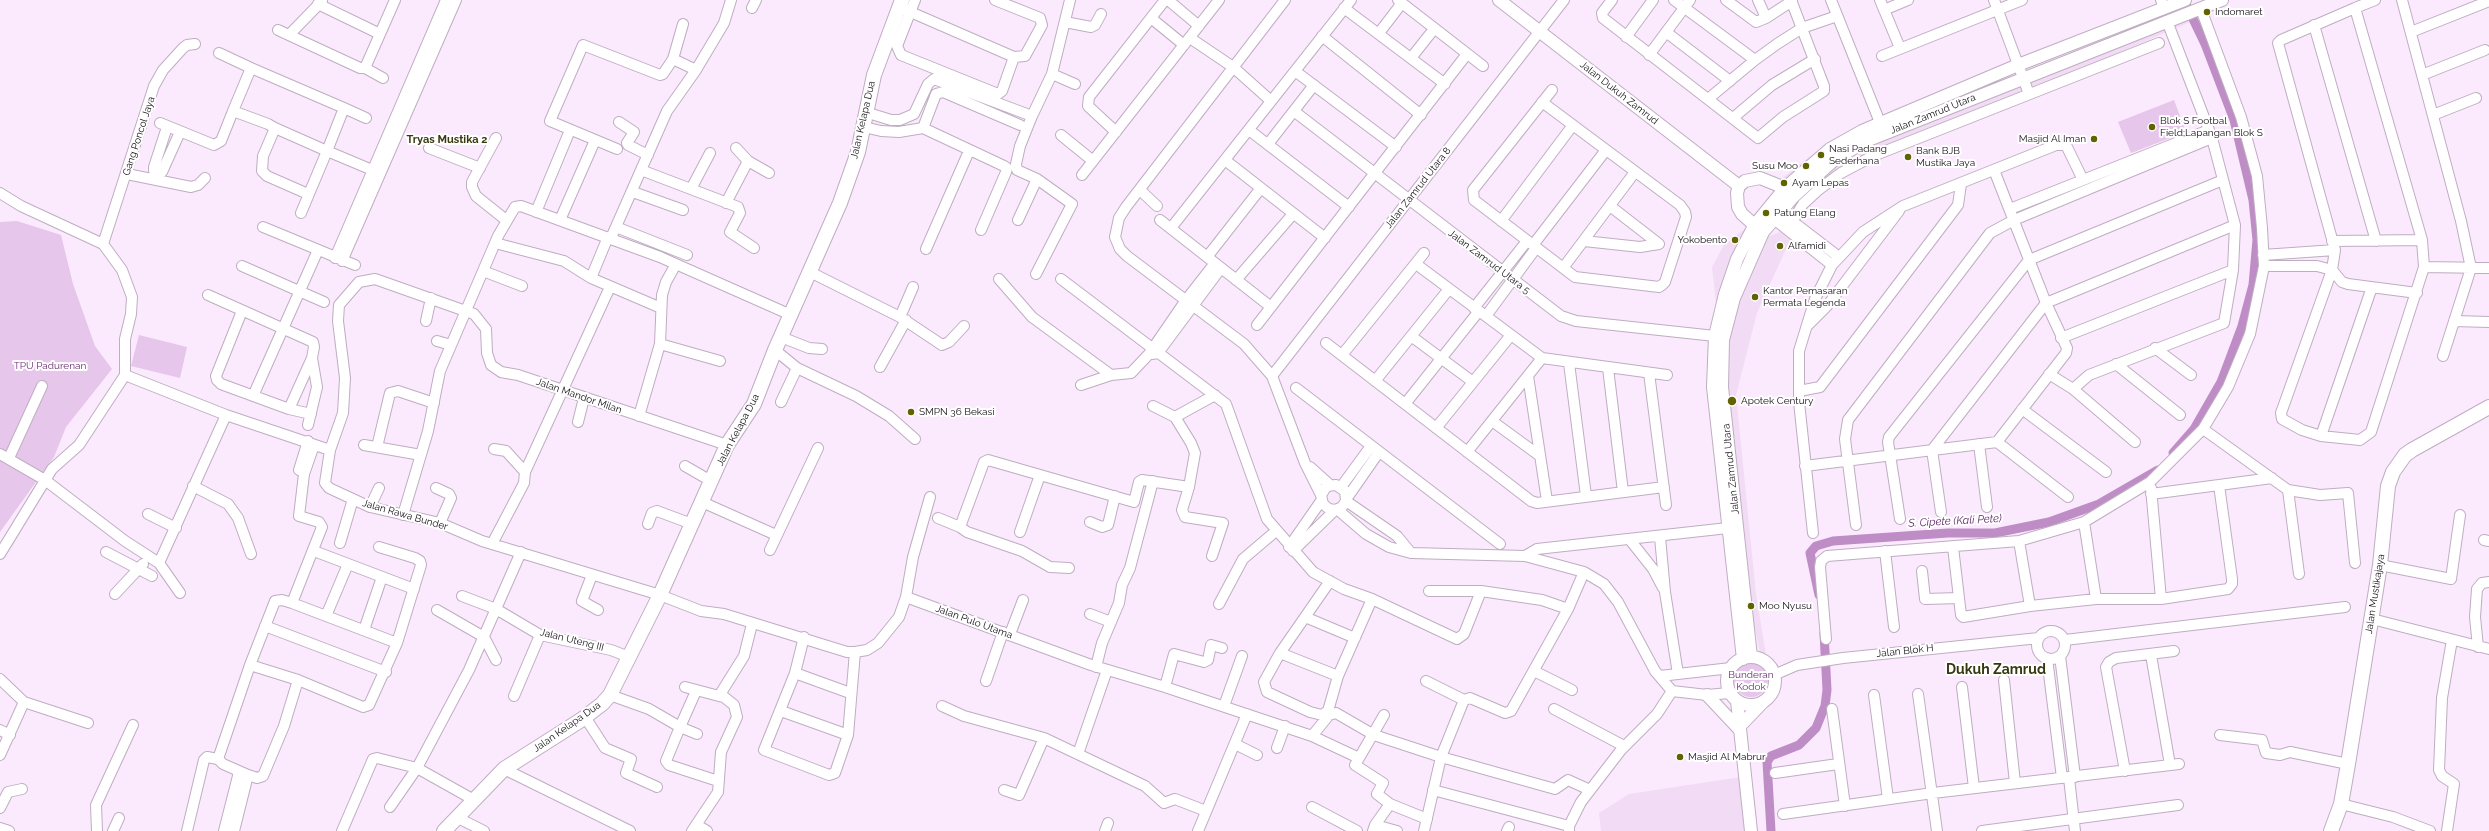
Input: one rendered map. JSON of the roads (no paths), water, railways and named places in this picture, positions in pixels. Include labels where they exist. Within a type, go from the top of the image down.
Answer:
[{"type":"main road","name":"Jalan Kelapa Dua","points":[[444,831],[504,769],[585,717],[602,704],[610,695],[660,596],[727,445],[754,404],[775,350],[840,203],[858,152],[864,127],[865,112],[874,75],[904,6]]},
{"type":"main road","name":"Jalan Mustikajaya","points":[[2331,831],[2341,804],[2372,619],[2380,565],[2388,486],[2399,463],[2405,455],[2416,447],[2489,407]]},
{"type":"street","points":[[366,68],[395,0]]},
{"type":"street","points":[[591,278],[633,192],[670,104],[696,70],[724,23],[731,0]]},
{"type":"street","points":[[904,6],[915,0]]},
{"type":"street","points":[[904,6],[1014,57],[1022,57],[1027,54],[1042,25],[1040,18],[995,0]]},
{"type":"street","points":[[1036,274],[1072,204],[1037,180],[1015,168],[1020,146],[1032,116],[1052,74],[1070,0]]},
{"type":"street","points":[[1116,132],[1088,106],[1088,98],[1167,0],[1199,26]]},
{"type":"street","points":[[1082,175],[1219,0]]},
{"type":"street","points":[[1284,0],[1119,218],[1116,228],[1116,242],[1127,256],[1244,344],[1272,376],[1305,463],[1326,508],[1336,510],[1366,534],[1389,547],[1411,553],[1525,556],[1584,572],[1604,584],[1618,602],[1660,676],[1672,691],[1733,697],[1746,705],[1756,705],[1765,701]]},
{"type":"street","name":"Jalan Dukuh Zamrud","points":[[1499,0],[1739,186]]},
{"type":"street","name":"Jalan Zamrud Utara 8","points":[[1272,376],[1564,0]]},
{"type":"street","points":[[1612,0],[1602,13],[1602,17],[1733,118],[1755,137],[1762,137],[1783,117],[1824,91],[1824,86],[1791,0],[1766,18],[1754,22],[1728,1]]},
{"type":"street","points":[[1626,37],[1653,0]]},
{"type":"street","points":[[1674,0],[1687,4],[1755,60]]},
{"type":"street","points":[[1758,0],[1766,18]]},
{"type":"street","points":[[1831,0],[1883,128]]},
{"type":"street","points":[[1900,48],[1882,5],[1908,0]]},
{"type":"street","points":[[1882,56],[1996,5],[2022,0]]},
{"type":"street","name":"Jalan Zamrud Utara","points":[[1772,212],[1784,188],[1830,149],[1883,128],[2018,65],[2163,5],[2184,0]]},
{"type":"street","name":"Jalan Zamrud Utara","points":[[1747,658],[1724,447],[1713,387],[1715,336],[1725,294],[1737,259],[1758,228],[1772,212],[1793,197],[1835,159],[1866,141],[1883,128],[1903,126],[2222,0]]},
{"type":"street","points":[[2355,8],[2422,240],[2424,267],[2417,293],[2371,432],[2360,440],[2321,436],[2302,430],[2282,420],[2281,413],[2332,270],[2334,246],[2278,48],[2281,40],[2314,25],[2355,8],[2375,0]]},
{"type":"street","points":[[2402,0],[2461,221],[2471,268],[2443,356]]},
{"type":"street","points":[[2411,32],[2489,1]]},
{"type":"street","points":[[289,35],[321,2],[380,34]]},
{"type":"street","points":[[338,260],[413,86],[447,2]]},
{"type":"street","points":[[1379,33],[1400,2],[1483,66]]},
{"type":"street","points":[[1171,228],[1348,4],[1379,33],[1445,84]]},
{"type":"street","points":[[1649,54],[1687,4]]},
{"type":"street","points":[[1996,5],[2028,94]]},
{"type":"street","points":[[904,6],[897,46],[898,52],[901,55],[998,94],[1002,91],[1014,57]]},
{"type":"street","points":[[1826,639],[1820,567],[1821,561],[1827,556],[2019,541],[2084,522],[2150,482],[2203,429],[2228,387],[2250,334],[2264,266],[2257,176],[2240,117],[2198,10]]},
{"type":"street","points":[[1065,22],[1091,27],[1095,25],[1101,14]]},
{"type":"street","points":[[1708,99],[1755,60],[1802,28],[1837,16]]},
{"type":"street","points":[[1151,18],[1233,67],[1271,101]]},
{"type":"street","points":[[2073,389],[2089,375],[2224,323],[2233,270],[2235,225],[2210,134],[2169,20]]},
{"type":"street","points":[[617,148],[550,121],[583,45],[660,75],[663,74],[673,59],[683,24]]},
{"type":"street","points":[[2314,25],[2376,241]]},
{"type":"street","points":[[1411,58],[1434,29]]},
{"type":"street","points":[[278,30],[360,68],[366,68],[383,78]]},
{"type":"street","points":[[1666,32],[1730,81]]},
{"type":"street","points":[[1322,36],[1421,115]]},
{"type":"street","points":[[1792,222],[1803,204],[1841,172],[1873,156],[2159,43]]},
{"type":"street","name":"Gang Poncol Jaya","points":[[103,244],[127,174],[154,86],[163,70],[187,45],[195,44]]},
{"type":"street","points":[[2422,75],[2485,50]]},
{"type":"street","points":[[219,53],[366,118]]},
{"type":"street","points":[[1257,325],[1467,54]]},
{"type":"street","points":[[673,59],[696,70]]},
{"type":"street","points":[[1733,118],[1772,85],[1815,60]]},
{"type":"street","points":[[180,132],[162,172],[158,173],[154,171],[163,125],[210,144],[218,144],[251,68]]},
{"type":"street","points":[[1295,71],[1396,147]]},
{"type":"street","points":[[1052,74],[1075,84]]},
{"type":"street","points":[[865,112],[891,120],[900,120],[914,114],[928,84],[934,79],[1032,116]]},
{"type":"street","points":[[1268,144],[1295,112],[1314,85]]},
{"type":"street","points":[[1542,102],[1680,205],[1685,212],[1686,217],[1665,282],[1659,287],[1579,278],[1532,245],[1474,200],[1473,190],[1542,102],[1552,90]]},
{"type":"street","points":[[923,128],[936,94],[942,92],[1020,125]]},
{"type":"street","points":[[2433,115],[2476,98]]},
{"type":"street","points":[[301,213],[344,108]]},
{"type":"street","points":[[233,111],[376,172]]},
{"type":"street","name":"Jalan Zamrud Utara 5","points":[[1295,112],[1502,272],[1568,319],[1715,336]]},
{"type":"street","points":[[619,122],[634,132],[627,143],[628,145],[648,156]]},
{"type":"street","points":[[1501,221],[1573,125]]},
{"type":"street","points":[[1903,126],[1909,141]]},
{"type":"street","points":[[864,127],[881,131],[899,132],[923,128],[1007,168],[981,230]]},
{"type":"street","points":[[275,128],[263,156],[262,171],[267,176],[308,194]]},
{"type":"street","points":[[1249,130],[1349,207]]},
{"type":"street","points":[[2010,209],[2083,180],[2210,134]]},
{"type":"street","points":[[1856,525],[1844,432],[1848,420],[1990,233],[2014,220],[2210,134]]},
{"type":"street","points":[[536,212],[568,135]]},
{"type":"street","points":[[1061,135],[1093,161]]},
{"type":"street","points":[[496,138],[472,182],[476,196],[506,220]]},
{"type":"street","points":[[1813,533],[1805,466],[1799,391],[1799,351],[1815,299],[1832,265],[1862,232],[1902,206],[2062,144],[2070,149],[2083,180]]},
{"type":"street","points":[[560,220],[593,145]]},
{"type":"street","points":[[429,148],[480,168]]},
{"type":"street","points":[[736,148],[748,161],[769,173]]},
{"type":"street","points":[[1405,404],[1480,312],[1513,280],[1532,245],[1606,150]]},
{"type":"street","points":[[926,250],[969,151]]},
{"type":"street","points":[[691,189],[710,153]]},
{"type":"street","points":[[1225,160],[1325,238]]},
{"type":"street","points":[[726,203],[748,161]]},
{"type":"street","points":[[641,170],[726,203],[740,210],[740,213],[730,230],[731,234],[754,248]]},
{"type":"street","points":[[1994,170],[2046,303],[2061,338],[2067,348],[2066,353],[1996,442]]},
{"type":"street","points":[[1563,268],[1636,172]]},
{"type":"street","points":[[127,174],[184,186],[195,186],[205,178]]},
{"type":"street","points":[[1758,228],[1738,207],[1737,193],[1739,186],[1745,181],[1760,178],[1784,188],[1793,197]]},
{"type":"street","points":[[1018,220],[1037,180]]},
{"type":"street","points":[[1900,519],[1892,455],[1888,442],[1889,437],[2029,260],[2223,180]]},
{"type":"street","points":[[1799,391],[1820,387],[1958,205],[1960,184]]},
{"type":"street","points":[[1207,257],[1261,188]]},
{"type":"street","points":[[1140,190],[1157,206]]},
{"type":"street","points":[[633,192],[683,210]]},
{"type":"street","points":[[0,193],[21,206],[103,244],[122,270],[132,298],[131,314],[125,339],[125,375],[78,445],[52,469],[0,554]]},
{"type":"street","points":[[403,515],[421,455],[434,403],[440,371],[468,310],[495,243],[506,220],[515,207],[521,206],[610,237],[676,264],[791,315]]},
{"type":"street","points":[[1610,206],[1660,244],[1675,249]]},
{"type":"street","points":[[1806,326],[1827,306],[1902,206]]},
{"type":"street","points":[[1772,212],[1792,222],[1839,257]]},
{"type":"street","points":[[1772,212],[1832,265]]},
{"type":"street","points":[[1236,280],[1293,214]]},
{"type":"street","points":[[1160,220],[1271,307]]},
{"type":"street","points":[[1941,512],[1932,450],[2046,303],[2235,225]]},
{"type":"street","points":[[263,227],[355,266]]},
{"type":"street","points":[[616,227],[687,256]]},
{"type":"street","name":"Jalan Zamrud Utara","points":[[1724,447],[1722,387],[1723,340],[1734,298],[1758,228]]},
{"type":"street","points":[[2263,255],[2376,241],[2422,240]]},
{"type":"street","points":[[1584,241],[1640,247],[1660,244]]},
{"type":"street","points":[[495,243],[564,261],[591,278],[662,308]]},
{"type":"street","points":[[1480,312],[1502,272],[1532,245]]},
{"type":"street","points":[[253,396],[318,250]]},
{"type":"street","points":[[1342,355],[1424,253]]},
{"type":"street","points":[[639,416],[660,344],[662,308],[666,282],[676,264]]},
{"type":"street","points":[[1416,264],[1542,358],[1569,363],[1667,375]]},
{"type":"street","points":[[242,266],[324,302]]},
{"type":"street","points":[[1082,385],[1111,375],[1131,373],[1152,351],[1218,266]]},
{"type":"street","points":[[2264,266],[2316,266],[2332,270],[2342,282],[2417,293]]},
{"type":"street","points":[[2424,267],[2489,268]]},
{"type":"street","points":[[2061,338],[2233,270]]},
{"type":"street","points":[[483,271],[522,286]]},
{"type":"street","points":[[810,272],[903,319],[944,346],[964,326]]},
{"type":"street","name":"Jalan Rawa Bunder","points":[[468,310],[375,279],[359,282],[339,305],[338,321],[345,378],[343,413],[330,450],[325,482],[329,488],[370,507],[440,523],[492,544],[660,596]]},
{"type":"street","points":[[999,279],[1032,317],[1111,375]]},
{"type":"street","points":[[1061,279],[1152,351],[1226,404],[1267,519],[1291,549],[1314,572],[1330,581],[1457,638],[1464,634],[1481,592]]},
{"type":"street","points":[[492,544],[524,483],[526,472],[610,287]]},
{"type":"street","points":[[880,367],[903,319],[913,287]]},
{"type":"street","points":[[2321,436],[2372,287]]},
{"type":"street","points":[[1375,381],[1449,289]]},
{"type":"street","points":[[208,295],[313,342],[314,347],[312,358],[289,408]]},
{"type":"street","points":[[426,321],[431,298]]},
{"type":"street","name":"Jalan Mandor Milan","points":[[468,310],[480,319],[486,329],[487,353],[491,365],[502,372],[562,390],[727,445]]},
{"type":"street","points":[[242,311],[216,376],[217,380],[221,384],[253,396],[311,414]]},
{"type":"street","points":[[2454,321],[2489,322]]},
{"type":"street","points":[[1436,428],[1511,335]]},
{"type":"street","points":[[1412,336],[1473,382]]},
{"type":"street","points":[[781,337],[809,348],[822,349]]},
{"type":"street","points":[[437,341],[451,345]]},
{"type":"street","points":[[1326,343],[1532,501],[1537,503],[1664,487]]},
{"type":"street","points":[[660,344],[720,361]]},
{"type":"street","points":[[2156,348],[2191,375]]},
{"type":"street","points":[[775,350],[797,368],[856,396],[889,416],[915,439]]},
{"type":"street","points":[[308,425],[317,387],[312,358]]},
{"type":"street","points":[[1467,452],[1542,358]]},
{"type":"street","points":[[1569,363],[1586,496]]},
{"type":"street","points":[[2116,364],[2180,415]]},
{"type":"street","points":[[781,402],[797,368]]},
{"type":"street","points":[[1608,368],[1623,492]]},
{"type":"street","points":[[1649,373],[1666,505]]},
{"type":"street","points":[[2050,374],[2073,389],[2135,442]]},
{"type":"street","points":[[125,375],[226,415],[330,450]]},
{"type":"street","points":[[1528,376],[1547,501]]},
{"type":"street","points":[[42,386],[4,456],[45,480],[149,558],[159,563],[180,593]]},
{"type":"street","points":[[1296,388],[1500,544]]},
{"type":"street","points":[[377,447],[390,393],[398,391],[434,403]]},
{"type":"street","points":[[1175,417],[1215,395]]},
{"type":"street","points":[[578,422],[584,398]]},
{"type":"street","points":[[1153,406],[1175,417],[1191,443],[1195,453],[1189,487],[1182,510],[1185,517],[1223,523],[1212,556]]},
{"type":"street","points":[[2022,409],[2106,472]]},
{"type":"street","points":[[159,563],[226,415]]},
{"type":"street","points":[[1492,421],[1540,456]]},
{"type":"street","points":[[2203,429],[2288,490],[2320,495],[2348,493],[2355,562]]},
{"type":"street","points":[[1805,466],[1996,442],[2068,497]]},
{"type":"street","points":[[292,603],[314,551],[322,527],[319,522],[299,516],[304,474],[299,470],[311,443]]},
{"type":"street","points":[[364,444],[421,455]]},
{"type":"street","points":[[1979,444],[1987,507]]},
{"type":"street","points":[[1341,487],[1371,446]]},
{"type":"street","points":[[770,550],[818,448]]},
{"type":"street","points":[[494,449],[506,451],[526,472]]},
{"type":"street","points":[[1291,549],[1346,500],[1379,452]]},
{"type":"street","points":[[960,527],[984,462],[988,460],[1135,501],[1139,482],[1153,481],[1189,487]]},
{"type":"street","points":[[1305,463],[1330,485],[1341,487]]},
{"type":"street","name":"Jalan Zamrud Utara","points":[[1726,463],[1728,528],[1747,658]]},
{"type":"street","points":[[685,466],[711,481]]},
{"type":"street","points":[[1020,532],[1040,475]]},
{"type":"street","points":[[2151,494],[2272,478]]},
{"type":"street","points":[[1096,667],[1111,622],[1121,598],[1122,585],[1130,568],[1153,481]]},
{"type":"street","points":[[2150,482],[2161,599]]},
{"type":"street","points":[[1291,549],[1330,485]]},
{"type":"street","points":[[1953,547],[1959,598],[1963,617],[2030,606],[2096,599],[2161,599],[2228,589],[2232,584],[2219,485]]},
{"type":"street","points":[[193,486],[228,504],[238,518],[251,554]]},
{"type":"street","points":[[1341,487],[1346,500],[1397,536],[1411,553]]},
{"type":"street","points":[[370,507],[379,488]]},
{"type":"street","points":[[436,488],[449,494],[452,498],[440,523]]},
{"type":"street","points":[[2288,490],[2299,574]]},
{"type":"street","points":[[1090,522],[1102,527],[1108,526],[1115,496]]},
{"type":"street","points":[[660,596],[701,611],[724,614],[752,624],[804,637],[847,652],[867,650],[878,643],[899,617],[906,597],[913,557],[930,497]]},
{"type":"street","points":[[340,544],[353,499]]},
{"type":"street","points":[[702,502],[776,535]]},
{"type":"street","points":[[648,524],[652,513],[657,511],[692,524]]},
{"type":"street","points":[[148,514],[176,528]]},
{"type":"street","points":[[2380,565],[2451,579],[2460,516]]},
{"type":"street","points":[[938,518],[960,527],[967,532],[1022,551],[1050,567],[1069,568]]},
{"type":"street","points":[[2084,522],[2096,599]]},
{"type":"street","points":[[1525,556],[1537,549],[1660,537],[1728,528]]},
{"type":"street","points":[[1219,604],[1243,559],[1276,531]]},
{"type":"street","points":[[1660,537],[1665,592],[1678,674]]},
{"type":"street","points":[[1630,540],[1653,569],[1665,592]]},
{"type":"street","points":[[2019,541],[2030,606]]},
{"type":"street","points":[[250,664],[298,680],[366,707],[369,706],[386,672],[397,643],[414,589],[420,561],[379,547]]},
{"type":"street","points":[[314,551],[414,589]]},
{"type":"street","points":[[1885,551],[1894,627]]},
{"type":"street","points":[[106,552],[152,576]]},
{"type":"street","points":[[390,807],[417,768],[469,670],[521,552]]},
{"type":"street","points":[[115,594],[149,558]]},
{"type":"street","points":[[326,616],[348,564]]},
{"type":"street","points":[[1922,571],[1925,600],[1959,598]]},
{"type":"street","points":[[1426,681],[1464,700],[1470,698],[1508,712],[1534,671],[1568,609],[1584,572]]},
{"type":"street","points":[[592,575],[582,601],[598,610]]},
{"type":"street","points":[[364,630],[382,577]]},
{"type":"street","points":[[1330,581],[1280,653],[1264,682],[1267,692],[1310,712],[1322,715],[1328,711],[1338,676],[1372,599]]},
{"type":"street","points":[[2478,647],[2475,617],[2477,589],[2482,583],[2489,582]]},
{"type":"street","points":[[1429,592],[1481,592],[1542,600],[1568,609]]},
{"type":"street","name":"Jalan Uteng III","points":[[462,596],[496,608],[540,634],[615,651],[629,657]]},
{"type":"street","name":"Jalan Pulo Utama","points":[[906,597],[1096,667],[1165,687],[1285,726],[1312,736],[1359,758]]},
{"type":"street","points":[[218,759],[250,664],[275,602],[282,600],[292,603],[397,643]]},
{"type":"street","points":[[986,681],[1006,633],[1023,600]]},
{"type":"street","points":[[2065,640],[2346,607]]},
{"type":"street","points":[[437,610],[484,637],[496,660]]},
{"type":"street","points":[[1090,614],[1111,622]]},
{"type":"street","points":[[1305,617],[1355,638]]},
{"type":"street","points":[[2372,619],[2489,650]]},
{"type":"street","points":[[719,696],[744,656],[752,624]]},
{"type":"street","points":[[265,626],[386,672]]},
{"type":"street","points":[[2069,778],[2047,658],[2038,650],[2039,638],[2045,632],[2053,630],[2060,633],[2065,640],[2065,648],[2060,656],[2069,778],[2076,831]]},
{"type":"street","points":[[514,696],[540,634]]},
{"type":"street","points":[[804,637],[795,673],[781,711],[764,750],[832,775],[835,773],[848,735],[850,693],[855,652]]},
{"type":"street","name":"Jalan Blok H","points":[[1774,674],[1797,665],[1843,658],[2039,638]]},
{"type":"street","points":[[2447,831],[2454,784],[2442,776],[2439,770],[2442,698],[2452,640]]},
{"type":"street","points":[[1165,687],[1174,654],[1204,662],[1208,660],[1211,646],[1222,648]]},
{"type":"street","points":[[2124,771],[2106,667],[2109,662],[2116,658],[2151,655],[2174,651]]},
{"type":"street","points":[[1280,653],[1338,676]]},
{"type":"street","points":[[1782,814],[1932,793],[2069,778],[2175,764],[2151,655]]},
{"type":"street","points":[[1224,706],[1242,656]]},
{"type":"street","points":[[2047,658],[2060,656]]},
{"type":"street","points":[[1660,676],[1731,668],[1747,658],[1765,662],[1774,674],[1773,689],[1765,701],[1740,730]]},
{"type":"street","points":[[1731,668],[1727,676],[1740,730],[1751,831]]},
{"type":"street","points":[[1078,754],[1107,670]]},
{"type":"street","points":[[1534,671],[1572,690]]},
{"type":"street","points":[[795,673],[850,693]]},
{"type":"street","points":[[0,679],[24,702],[88,722]]},
{"type":"street","points":[[187,831],[204,760],[207,757],[218,759],[223,764],[243,774],[257,778],[263,776],[284,726],[298,680]]},
{"type":"street","points":[[2004,680],[2015,783]]},
{"type":"street","points":[[685,687],[719,696],[730,701],[737,710],[736,717],[721,752],[718,792],[695,828],[707,831]]},
{"type":"street","points":[[1962,687],[1974,788]]},
{"type":"street","points":[[696,691],[680,727],[667,763],[718,782]]},
{"type":"street","points":[[1433,790],[1569,828],[1581,802],[1590,790],[1624,746],[1657,714],[1667,701],[1672,691]]},
{"type":"street","points":[[1918,694],[1937,831]]},
{"type":"street","points":[[610,695],[649,709],[680,727],[697,734]]},
{"type":"street","points":[[1707,695],[1740,730]]},
{"type":"street","points":[[1874,695],[1888,800]]},
{"type":"street","points":[[1424,831],[1441,757],[1464,700]]},
{"type":"street","points":[[0,755],[10,736],[24,702]]},
{"type":"street","points":[[942,706],[964,716],[1044,738],[1145,786],[1164,803],[1175,799],[1206,811]]},
{"type":"street","points":[[1554,709],[1624,746]]},
{"type":"street","points":[[1832,709],[1838,764],[1845,806]]},
{"type":"street","points":[[781,711],[848,735]]},
{"type":"street","points":[[1312,736],[1329,715],[1336,713],[1374,735],[1441,757],[1555,789],[1568,780],[1590,790]]},
{"type":"street","points":[[1198,831],[1247,714]]},
{"type":"street","points":[[1384,715],[1374,735],[1359,758],[1356,767],[1383,783],[1377,794],[1390,804],[1427,819]]},
{"type":"street","points":[[585,717],[605,748],[631,758],[626,773],[657,786]]},
{"type":"street","points":[[97,831],[96,805],[133,725]]},
{"type":"street","points":[[1277,748],[1285,726]]},
{"type":"street","points":[[0,730],[10,736]]},
{"type":"street","points":[[2220,735],[2262,740],[2266,753],[2280,755],[2290,752],[2348,764]]},
{"type":"street","points":[[1004,790],[1018,795],[1044,738]]},
{"type":"street","points":[[1235,744],[1257,755]]},
{"type":"street","points":[[342,831],[374,759],[377,758],[417,768],[474,800]]},
{"type":"street","points":[[1775,773],[1838,764]]},
{"type":"street","points":[[504,769],[630,831]]},
{"type":"street","points":[[224,831],[243,774]]},
{"type":"street","points":[[234,831],[243,774]]},
{"type":"street","points":[[0,808],[8,792],[22,789]]},
{"type":"street","points":[[1390,804],[1374,828],[1397,831]]},
{"type":"street","points":[[2341,804],[2393,817],[2430,831]]},
{"type":"street","points":[[1982,831],[2178,805]]},
{"type":"street","points":[[1312,807],[1357,831]]},
{"type":"street","points":[[113,831],[120,818]]},
{"type":"street","points":[[458,818],[484,831]]},
{"type":"street","points":[[0,828],[9,831]]},
{"type":"waterway","name":"S. Cipete (Kali Pete)","points":[[2173,453],[2194,429],[2221,382],[2242,326],[2253,285],[2257,240],[2253,200],[2234,120],[2205,44],[2184,0]]},
{"type":"waterway","name":"S. Cipete (Kali Pete)","points":[[1819,595],[1810,553],[1816,546],[1833,541],[1948,533],[1995,533],[2049,522],[2099,504],[2158,470]]},
{"type":"waterway","name":"S. Cipete (Kali Pete)","points":[[1771,831],[1767,762],[1771,756],[1799,745],[1816,728],[1825,706],[1827,690],[1824,633]]},
{"type":"place","name":"Indomaret","points":[[2207,12]]},
{"type":"place","name":"Blok S Footbal Field;Lapangan Blok S","points":[[2152,127]]},
{"type":"place","name":"Masjid Al Iman","points":[[2094,139]]},
{"type":"place","name":"Nasi Padang Sederhana","points":[[1821,155]]},
{"type":"place","name":"Bank BJB Mustika Jaya","points":[[1908,157]]},
{"type":"place","name":"Susu Moo","points":[[1806,166]]},
{"type":"place","name":"Ayam Lepas","points":[[1784,183]]},
{"type":"place","name":"Patung Elang","points":[[1766,213]]},
{"type":"place","name":"Yokobento","points":[[1735,240]]},
{"type":"place","name":"Alfamidi","points":[[1780,246]]},
{"type":"place","name":"Kantor Pemasaran Permata Legenda","points":[[1755,297]]},
{"type":"place","name":"Apotek Century","points":[[1732,401]]},
{"type":"place","name":"SMPN 36 Bekasi","points":[[911,412]]},
{"type":"place","name":"Moo Nyusu","points":[[1751,606]]},
{"type":"place","name":"Masjid Al Mabrur","points":[[1680,757]]},
{"type":"district","name":"Tryas Mustika 2","points":[[447,140]]},
{"type":"district","name":"Dukuh Zamrud","points":[[1996,670]]},
{"type":"park label","name":"TPU Padurenan","points":[[50,366]]},
{"type":"park label","name":"Bunderan Kodok","points":[[1751,680]]}]
